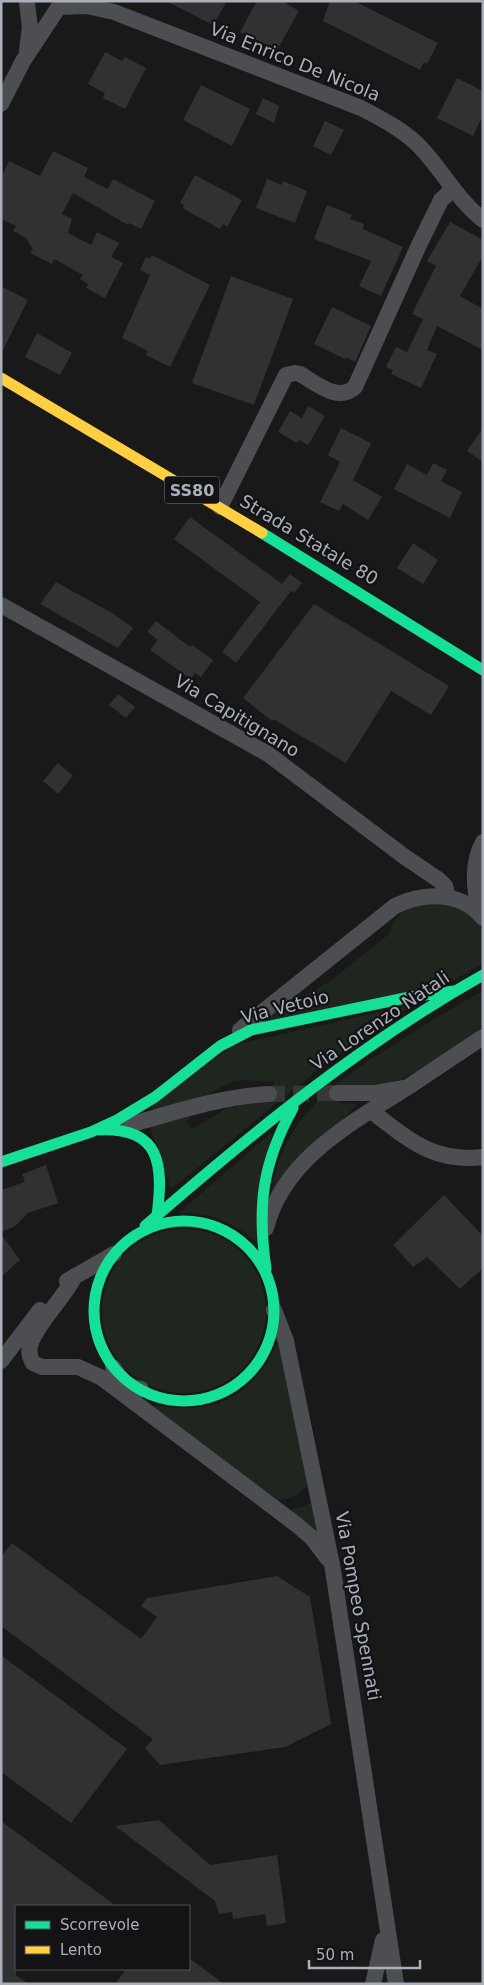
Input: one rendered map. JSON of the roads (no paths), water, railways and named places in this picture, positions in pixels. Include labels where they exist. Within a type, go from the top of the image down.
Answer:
[{"type":"street","name":"Via Enrico De Nicola","points":[[94,1],[114,12],[335,97],[379,118],[418,145],[452,190],[483,220]]},
{"type":"street","name":"Via Enrico De Nicola","points":[[27,2],[39,11],[49,12],[61,6],[88,6],[114,12]]},
{"type":"street","points":[[23,61],[30,27],[27,2]]},
{"type":"street","points":[[1,104],[23,61],[61,6]]},
{"type":"street","points":[[220,507],[286,375],[300,374],[328,391],[337,393],[350,391],[355,386],[441,200],[452,190]]},
{"type":"street","name":"Strada Statale 80","points":[[1,378],[220,507],[483,670]]},
{"type":"street","name":"Via Capitignano","points":[[1,605],[268,754],[404,857],[439,880],[445,886],[448,897]]},
{"type":"street","name":"Strada Statale 80","points":[[416,627],[440,638],[473,649]]},
{"type":"street","points":[[482,917],[475,888],[475,872],[477,857],[483,842]]},
{"type":"street","points":[[220,1046],[395,906],[419,897],[448,897],[468,906],[482,917]]},
{"type":"street","name":"Via Lorenzo Natali","points":[[133,1237],[247,1139],[366,1046],[454,990],[483,975]]},
{"type":"street","name":"Via Vetoio","points":[[1,1162],[91,1132],[124,1116],[155,1097],[220,1046],[251,1030],[410,997],[454,990]]},
{"type":"street","points":[[262,1244],[272,1207],[288,1178],[300,1164],[332,1137],[483,1037]]},
{"type":"street","points":[[337,1093],[375,1093],[408,1087]]},
{"type":"street","points":[[115,1128],[203,1103],[240,1096],[269,1094]]},
{"type":"street","name":"Via Lorenzo Natali","points":[[266,1274],[260,1202],[265,1168],[275,1140],[299,1099]]},
{"type":"street","points":[[371,1111],[411,1141],[430,1152],[446,1157],[466,1159],[483,1157]]},
{"type":"street","name":"Via Vetoio","points":[[91,1132],[115,1128],[138,1134],[154,1152],[161,1179],[157,1216]]},
{"type":"street","points":[[1,1361],[54,1291],[75,1276],[114,1254],[145,1229],[173,1221],[187,1220],[215,1226],[228,1232],[251,1250],[266,1274],[274,1298],[273,1326],[263,1355],[243,1379],[230,1388],[201,1399],[185,1401],[155,1396],[133,1388],[108,1372],[78,1367],[42,1367],[33,1362],[30,1357],[32,1340],[68,1291],[75,1276]]},
{"type":"street","points":[[114,1254],[98,1284],[94,1301],[98,1336],[108,1372],[144,1410],[297,1525],[318,1546],[333,1570]]},
{"type":"street","name":"Via Pompeo Spennati","points":[[274,1310],[286,1341],[333,1570],[396,1984]]},
{"type":"street","points":[[133,1388],[144,1410]]},
{"type":"street","name":"Via Pompeo Spennati","points":[[373,1984],[381,1956],[385,1913]]},
{"type":"tunnel","points":[[269,1094],[337,1093]]}]
